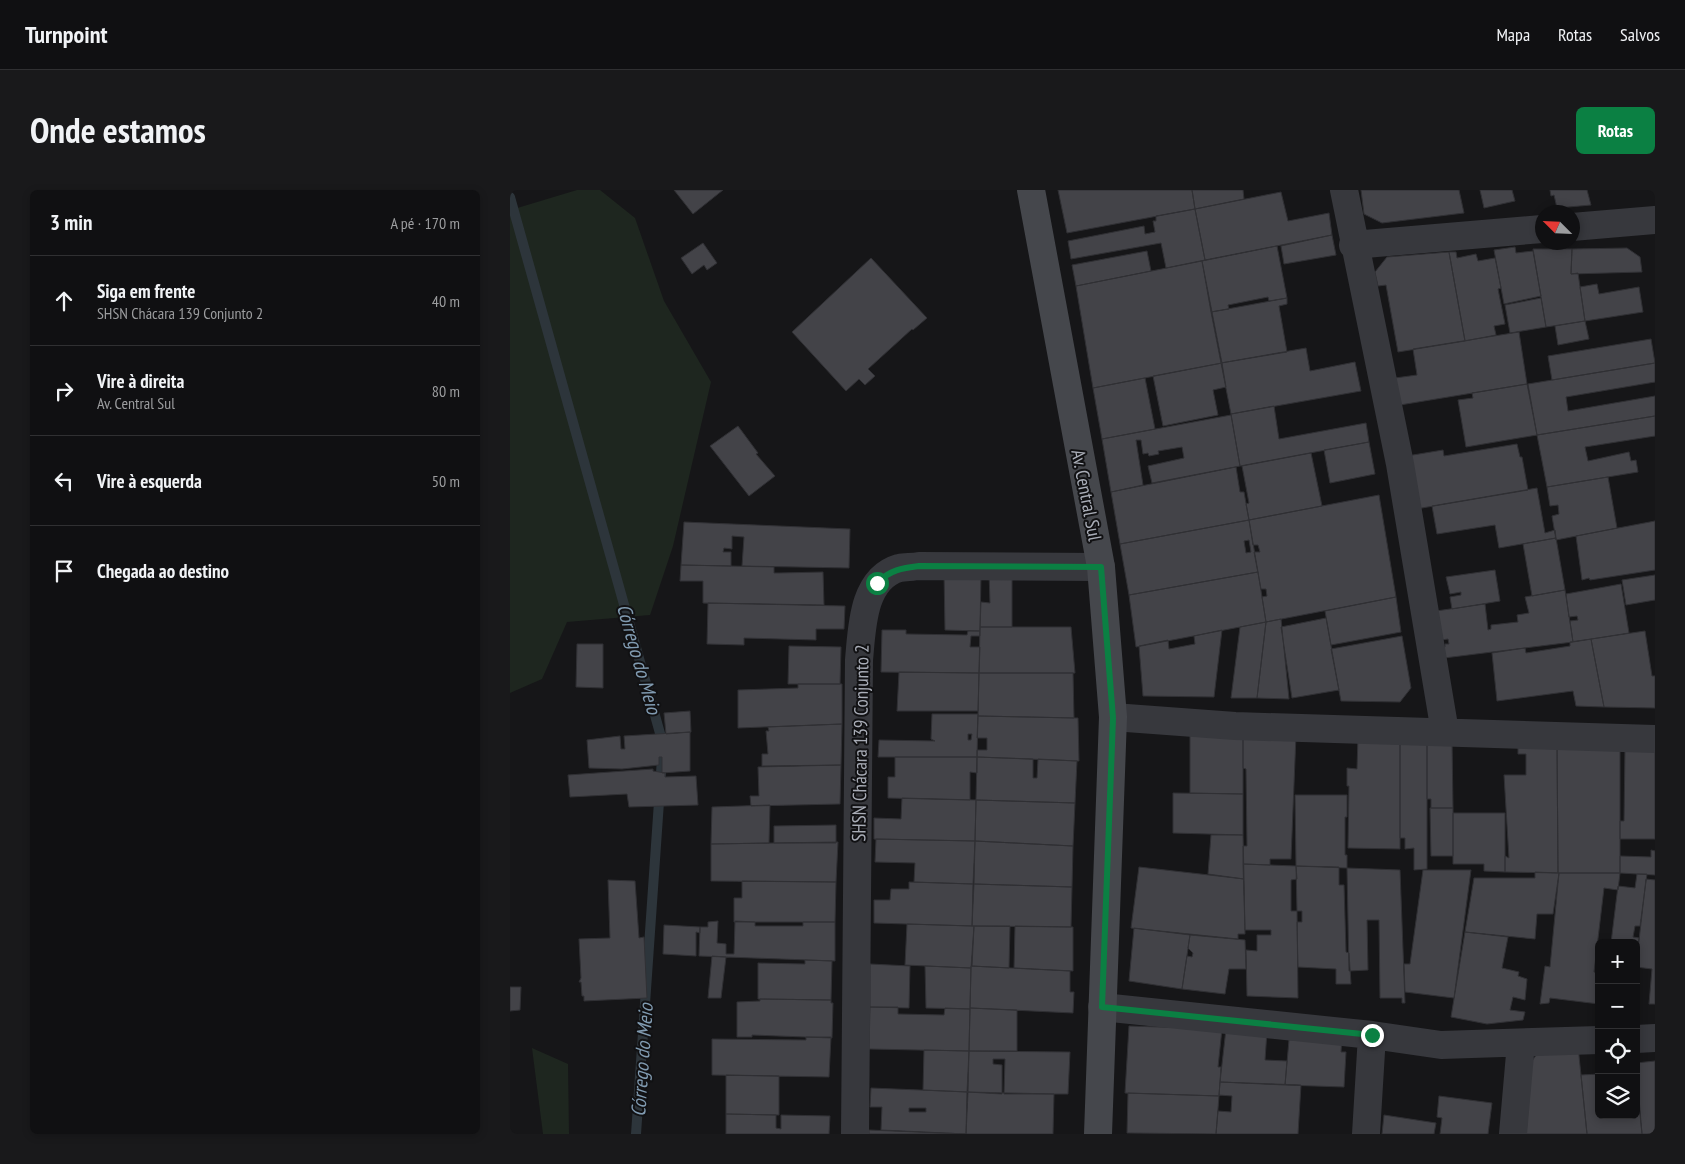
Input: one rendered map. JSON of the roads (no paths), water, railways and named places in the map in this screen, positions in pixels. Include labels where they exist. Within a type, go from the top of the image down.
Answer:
[{"type":"street","name":"Av. Central Sul","points":[[1031,190],[1101,567],[1113,718],[1098,1134]]},
{"type":"street","points":[[1344,190],[1353,245],[1400,464],[1445,732]]},
{"type":"street","points":[[1580,226],[1655,221]]},
{"type":"street","points":[[1353,245],[1535,230]]},
{"type":"street","name":"SHSN Chácara 139 Conjunto 2","points":[[855,1134],[859,660],[863,619],[869,599],[885,576],[899,568],[919,566],[1101,567]]},
{"type":"street","points":[[1113,718],[1235,726],[1655,739]]},
{"type":"street","points":[[1102,1007],[1372,1035],[1440,1045],[1595,1040]]},
{"type":"street","points":[[1366,1134],[1372,1035]]},
{"type":"street","points":[[1640,1039],[1655,1038]]},
{"type":"street","points":[[1513,1134],[1522,1043]]},
{"type":"waterway","name":"Córrego do Meio","points":[[510,197],[663,744],[636,1134]]}]
